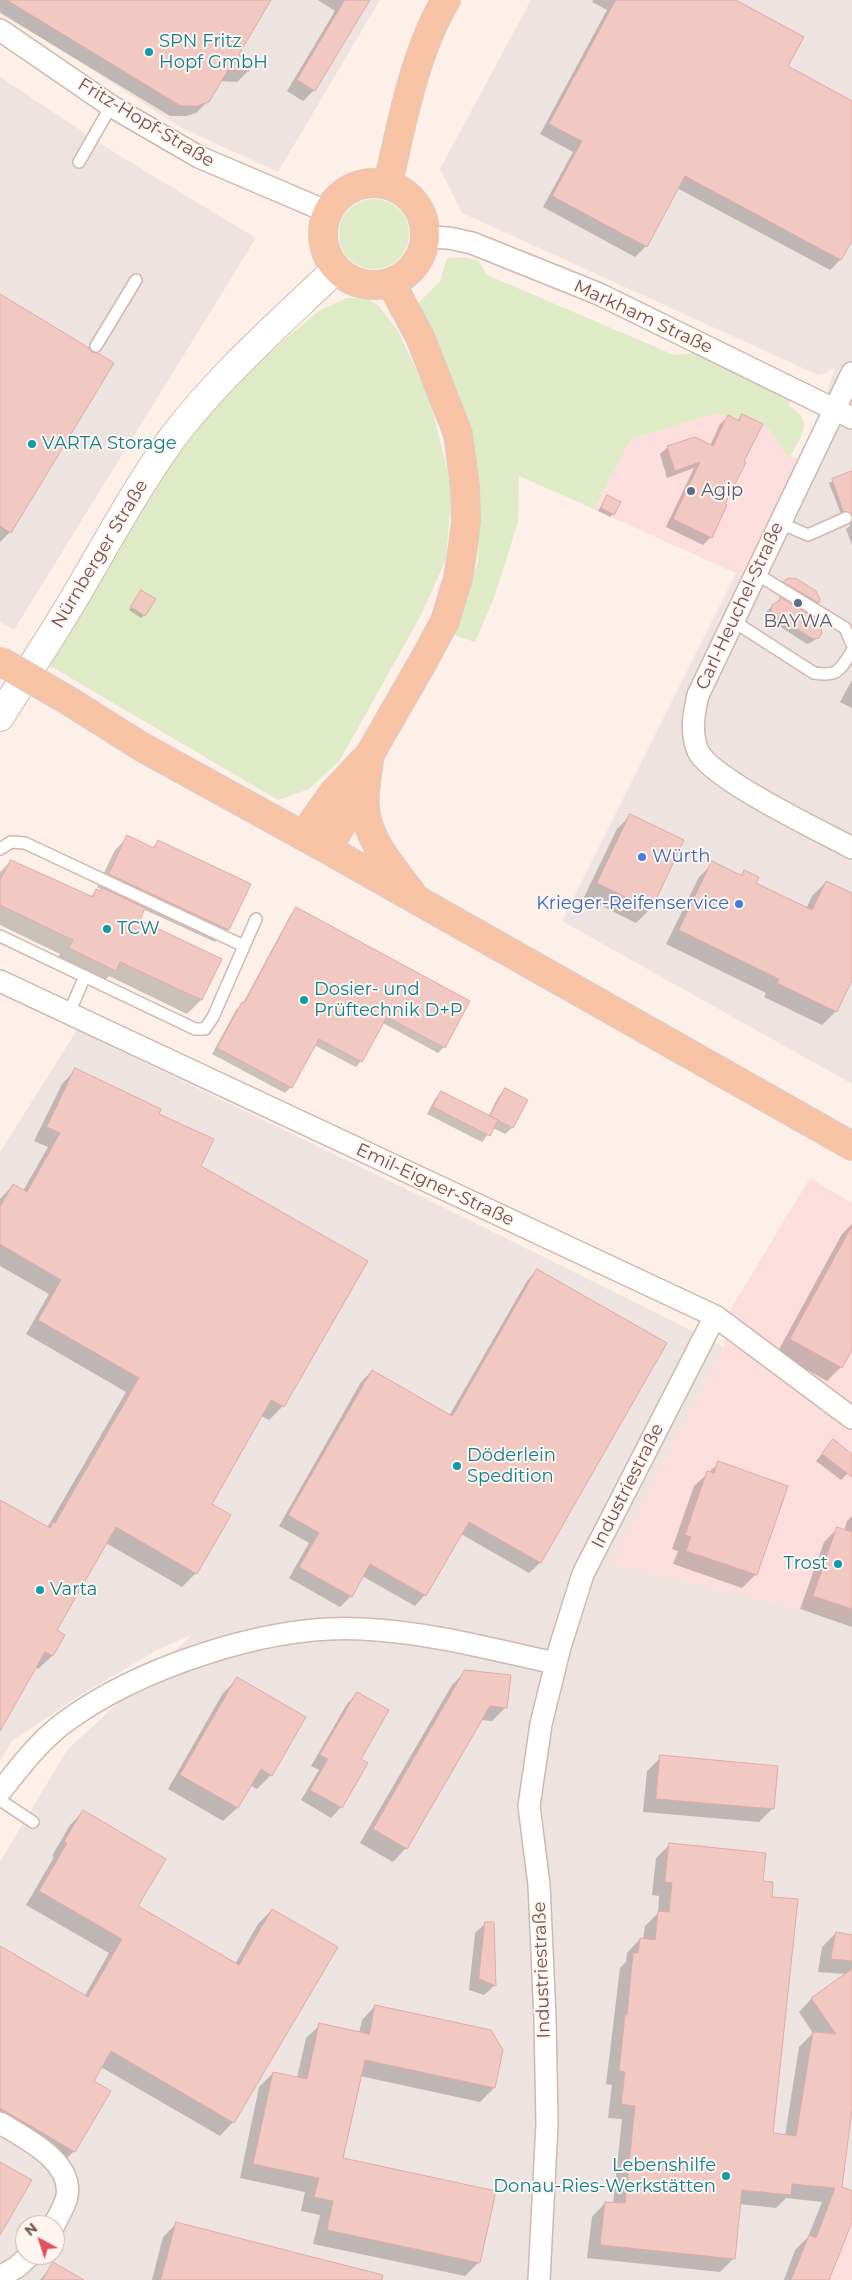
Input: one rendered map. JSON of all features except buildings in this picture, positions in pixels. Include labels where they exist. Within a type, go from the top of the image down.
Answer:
[{"type":"main road","points":[[388,184],[403,113],[434,20],[446,0]]},
{"type":"main road","points":[[370,183],[388,184],[404,191],[416,204],[424,219],[426,237],[423,252],[416,265],[405,276],[391,283],[376,286],[361,284],[347,278],[336,268],[328,256],[323,242],[323,227],[328,212],[338,198],[353,187],[370,183]]},
{"type":"main road","name":"Nürnberger Straße","points":[[0,717],[81,587],[131,500],[173,437],[213,390],[286,315],[336,268]]},
{"type":"main road","points":[[302,836],[334,792],[370,754],[445,621],[458,578],[466,520],[465,487],[458,434],[420,337],[391,283]]},
{"type":"main road","points":[[0,662],[69,701],[142,747],[416,899],[852,1146]]},
{"type":"main road","points":[[370,754],[364,808],[369,831],[385,858],[416,899]]},
{"type":"main road","points":[[327,849],[366,785]]},
{"type":"street","name":"Fritz-Hopf-Straße","points":[[0,30],[111,106],[199,158],[328,212]]},
{"type":"street","name":"Markham Straße","points":[[426,237],[449,238],[472,243],[599,294],[843,413]]},
{"type":"street","name":"Carl-Heuchel-Straße","points":[[852,373],[843,413],[780,523],[698,695],[692,724],[698,752],[717,773],[852,848]]},
{"type":"street","name":"Emil-Eigner-Straße","points":[[0,981],[715,1316],[852,1418]]},
{"type":"street","name":"Industriestraße","points":[[539,2280],[547,2124],[545,2018],[539,1885],[529,1806],[541,1724],[555,1663],[583,1574],[715,1316]]},
{"type":"street","points":[[0,1792],[34,1749],[61,1725],[98,1702],[158,1671],[221,1648],[289,1633],[361,1629],[423,1635],[555,1663]]},
{"type":"street","points":[[0,2123],[42,2148],[67,2180],[66,2199],[59,2215]]},
{"type":"street","points":[[0,2277],[20,2265]]},
{"type":"lane","points":[[78,162],[111,106]]},
{"type":"lane","points":[[96,346],[136,280]]},
{"type":"lane","points":[[780,523],[808,536],[846,518]]},
{"type":"lane","points":[[756,573],[845,628],[852,644]]},
{"type":"lane","points":[[733,621],[814,673],[829,676],[840,670],[852,651]]},
{"type":"lane","points":[[0,849],[11,842],[25,843],[244,946]]},
{"type":"lane","points":[[0,936],[195,1029],[205,1029],[213,1018],[256,919]]},
{"type":"lane","points":[[69,1013],[86,976]]},
{"type":"lane","points":[[0,1800],[33,1822]]},
{"type":"shaded area","points":[[0,0],[380,0],[278,172],[182,128],[0,11]]},
{"type":"shaded area","points":[[531,0],[852,0],[852,1084],[562,921],[736,573],[743,576],[814,435],[835,367],[826,373],[818,375],[462,213],[440,169]]},
{"type":"shaded area","points":[[0,77],[112,151],[256,238],[14,630],[0,622]]},
{"type":"shaded area","points":[[718,413],[738,420],[742,414],[763,424],[770,429],[788,456],[801,459],[742,576],[594,509],[631,439]]},
{"type":"shaded area","points":[[77,1030],[441,1206],[724,1347],[609,1564],[852,1621],[852,2222],[829,2280],[0,2280],[0,1862],[67,1750],[192,1635],[159,1649],[82,1694],[12,1741],[0,1762],[0,1152]]},
{"type":"shaded area","points":[[810,1178],[852,1203],[852,1621],[608,1564],[724,1347],[729,1312]]},
{"type":"shaded area","points":[[852,2222],[852,2280],[829,2280]]},
{"type":"green space","points":[[374,199],[387,202],[399,209],[406,221],[409,234],[406,247],[399,259],[387,266],[374,269],[361,266],[349,259],[342,247],[339,234],[342,221],[349,209],[361,202]]},
{"type":"green space","points":[[460,257],[478,260],[487,275],[674,355],[695,353],[791,400],[788,405],[801,417],[804,429],[790,457],[784,452],[771,431],[761,423],[742,414],[739,421],[718,413],[631,439],[594,509],[519,476],[518,522],[494,598],[475,642],[451,634],[464,608],[478,561],[480,500],[469,435],[418,304],[440,281],[447,258]]},
{"type":"green space","points":[[347,298],[366,298],[379,306],[398,331],[429,397],[452,488],[446,559],[421,615],[340,760],[309,789],[278,800],[47,664],[138,503],[222,392],[320,310]]},
{"type":"place","name":"SPN Fritz Hopf GmbH","points":[[149,52]]},
{"type":"place","name":"VARTA Storage","points":[[32,444]]},
{"type":"place","name":"Agip","points":[[691,491]]},
{"type":"place","name":"BAYWA","points":[[798,603]]},
{"type":"place","name":"Würth","points":[[642,857]]},
{"type":"place","name":"Krieger-Reifenservice","points":[[739,904]]},
{"type":"place","name":"TCW","points":[[107,929]]},
{"type":"place","name":"Dosier- und Prüftechnik D+P","points":[[304,1000]]},
{"type":"place","name":"Döderlein Spedition","points":[[457,1466]]},
{"type":"place","name":"Trost","points":[[838,1564]]},
{"type":"place","name":"Varta","points":[[40,1590]]},
{"type":"place","name":"Lebenshilfe Donau-Ries-Werkstätten","points":[[726,2176]]}]
